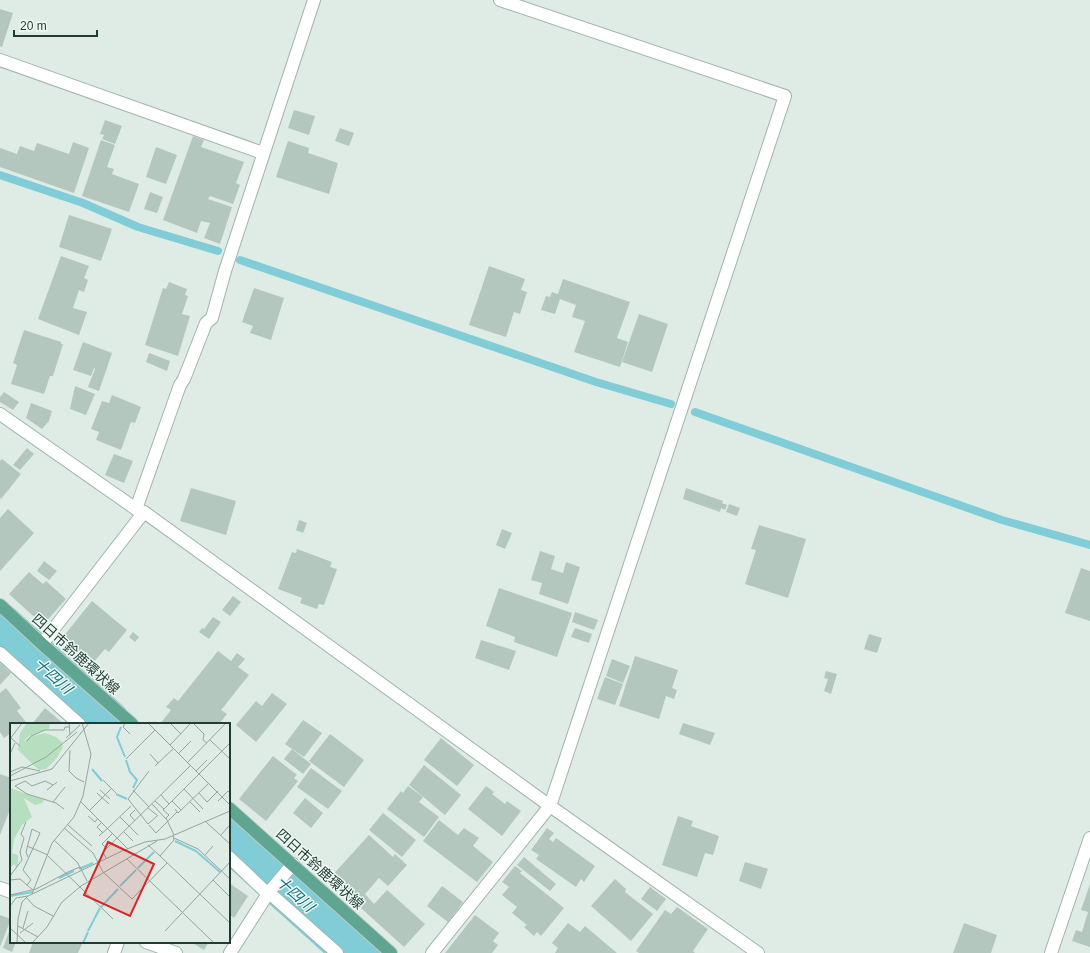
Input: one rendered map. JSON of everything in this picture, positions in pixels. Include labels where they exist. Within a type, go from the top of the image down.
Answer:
[{"type":"main road","name":"四日市鈴鹿環状線","points":[[0,605],[131,723]]},
{"type":"main road","name":"四日市鈴鹿環状線","points":[[230,809],[291,867],[391,953]]},
{"type":"street","points":[[42,644],[140,511],[180,385],[184,379],[206,323],[212,318],[225,271],[314,0]]},
{"type":"street","points":[[432,953],[550,806],[785,96],[500,0]]},
{"type":"street","points":[[0,60],[263,153]]},
{"type":"street","points":[[0,414],[140,511],[550,806],[758,953]]},
{"type":"street","points":[[0,653],[78,723]]},
{"type":"street","points":[[1051,953],[1090,838]]},
{"type":"street","points":[[230,858],[337,953]]},
{"type":"street","points":[[230,953],[269,893],[291,867]]},
{"type":"street","points":[[0,888],[10,892]]},
{"type":"street","points":[[114,953],[118,943]]},
{"type":"street","points":[[149,943],[176,953]]},
{"type":"building","points":[[0,9],[13,13],[2,47],[0,46]]},
{"type":"building","points":[[294,110],[315,116],[309,135],[288,128]]},
{"type":"building","points":[[105,120],[122,126],[115,144],[102,139],[104,135],[100,134]]},
{"type":"building","points":[[340,128],[354,133],[349,146],[335,141]]},
{"type":"building","points":[[193,136],[204,140],[201,147],[244,162],[236,183],[240,185],[233,204],[210,196],[208,199],[232,207],[220,244],[204,238],[210,223],[201,221],[197,233],[163,220]]},
{"type":"building","points":[[101,140],[115,145],[107,167],[114,169],[112,174],[139,184],[129,212],[82,196]]},
{"type":"building","points":[[288,141],[309,148],[308,153],[338,163],[329,194],[276,177]]},
{"type":"building","points":[[73,142],[89,148],[74,193],[0,167],[0,148],[17,154],[20,146],[34,151],[37,143],[69,154]]},
{"type":"building","points":[[156,147],[177,155],[166,184],[146,177]]},
{"type":"building","points":[[150,192],[163,197],[157,213],[144,209]]},
{"type":"building","points":[[69,215],[112,229],[101,261],[59,247]]},
{"type":"building","points":[[61,256],[89,266],[84,278],[88,280],[84,292],[79,290],[73,308],[87,312],[79,335],[38,319]]},
{"type":"building","points":[[489,266],[525,279],[521,290],[527,292],[520,314],[514,312],[506,337],[469,325]]},
{"type":"building","points":[[563,279],[630,302],[617,338],[628,342],[620,367],[574,352],[585,321],[572,317],[576,305],[560,299],[555,314],[541,310],[546,296],[550,297],[552,292],[558,294]]},
{"type":"building","points":[[169,282],[187,289],[185,295],[188,296],[182,314],[190,316],[178,356],[145,345],[163,288],[166,289]]},
{"type":"building","points":[[254,288],[284,298],[271,340],[250,333],[253,326],[242,322]]},
{"type":"building","points":[[639,314],[668,324],[652,372],[622,362]]},
{"type":"building","points":[[24,330],[61,342],[61,344],[63,344],[53,376],[50,376],[44,394],[11,384],[17,365],[13,363]]},
{"type":"building","points":[[83,342],[112,353],[99,391],[88,387],[95,369],[94,368],[91,376],[73,370]]},
{"type":"building","points":[[149,353],[170,361],[167,371],[146,362]]},
{"type":"building","points":[[75,386],[95,394],[86,415],[70,409]]},
{"type":"building","points":[[4,392],[19,402],[13,410],[0,402],[0,397]]},
{"type":"building","points":[[112,395],[141,407],[135,423],[131,422],[121,450],[96,440],[99,432],[91,429],[102,401],[109,403]]},
{"type":"building","points":[[31,403],[52,411],[49,421],[42,429],[26,418]]},
{"type":"building","points":[[27,448],[34,454],[20,470],[13,465]]},
{"type":"building","points":[[114,454],[133,461],[124,483],[105,475]]},
{"type":"building","points":[[2,459],[21,474],[1,499],[0,461]]},
{"type":"building","points":[[191,488],[236,501],[226,535],[180,521]]},
{"type":"building","points":[[686,488],[723,501],[722,503],[727,505],[725,510],[721,508],[720,512],[683,499]]},
{"type":"building","points":[[729,504],[740,508],[737,516],[726,512]]},
{"type":"building","points":[[8,509],[34,533],[0,571],[0,518]]},
{"type":"building","points":[[299,520],[307,523],[303,533],[296,530]]},
{"type":"building","points":[[759,525],[806,539],[788,598],[745,584],[756,550],[751,549]]},
{"type":"building","points":[[502,529],[512,533],[505,549],[496,545]]},
{"type":"building","points":[[297,549],[332,562],[330,567],[337,569],[324,605],[319,604],[317,609],[300,603],[302,598],[278,589],[292,552],[296,553]]},
{"type":"building","points":[[540,551],[555,556],[551,569],[563,573],[566,562],[580,567],[568,604],[539,594],[542,583],[531,580]]},
{"type":"building","points":[[44,561],[57,571],[49,580],[37,571]]},
{"type":"building","points":[[1081,568],[1090,571],[1090,621],[1065,613]]},
{"type":"building","points":[[29,572],[43,584],[46,581],[66,599],[43,625],[9,594]]},
{"type":"building","points":[[499,588],[572,613],[557,657],[514,642],[515,637],[486,626]]},
{"type":"building","points":[[233,596],[241,602],[230,616],[222,610]]},
{"type":"building","points":[[92,601],[127,630],[109,652],[105,649],[92,664],[62,638]]},
{"type":"building","points":[[575,612],[598,620],[594,630],[572,622]]},
{"type":"building","points":[[213,617],[221,622],[209,639],[199,632],[202,628],[204,629]]},
{"type":"building","points":[[575,628],[592,634],[589,643],[571,637]]},
{"type":"building","points":[[133,632],[139,637],[135,642],[129,637]]},
{"type":"building","points":[[869,634],[882,638],[877,653],[864,649]]},
{"type":"building","points":[[481,640],[516,651],[509,670],[475,658]]},
{"type":"building","points":[[218,651],[231,661],[237,653],[245,659],[238,667],[249,675],[221,710],[227,714],[220,723],[161,723],[171,710],[166,707],[174,698],[178,701]]},
{"type":"building","points":[[635,656],[678,670],[672,688],[677,690],[674,699],[666,696],[659,719],[619,706]]},
{"type":"building","points":[[612,659],[630,666],[623,683],[606,676]]},
{"type":"building","points":[[0,663],[11,673],[0,685]]},
{"type":"building","points":[[826,671],[837,674],[831,694],[824,691],[828,679],[824,678]]},
{"type":"building","points":[[605,677],[623,684],[615,705],[597,699]]},
{"type":"building","points":[[6,688],[21,708],[17,711],[26,722],[10,723],[10,734],[4,738],[0,732],[0,693]]},
{"type":"building","points":[[272,693],[287,704],[256,742],[236,725],[256,701],[262,706]]},
{"type":"building","points":[[45,708],[63,723],[33,723]]},
{"type":"building","points":[[303,720],[322,733],[304,757],[285,744]]},
{"type":"building","points":[[683,723],[715,733],[710,745],[679,734]]},
{"type":"building","points":[[330,734],[364,760],[344,787],[309,761]]},
{"type":"building","points":[[441,738],[474,765],[457,786],[424,760]]},
{"type":"building","points":[[292,749],[311,764],[303,774],[284,759]]},
{"type":"building","points":[[273,756],[297,775],[294,778],[298,781],[266,821],[239,799]]},
{"type":"building","points":[[424,765],[461,795],[445,815],[409,785]]},
{"type":"building","points":[[311,768],[342,791],[328,809],[297,787]]},
{"type":"building","points":[[0,774],[10,778],[10,810],[0,835]]},
{"type":"building","points":[[408,786],[423,797],[419,802],[439,817],[424,837],[387,809],[401,791],[403,793]]},
{"type":"building","points":[[486,786],[494,792],[492,794],[505,804],[507,801],[521,811],[502,836],[468,809]]},
{"type":"building","points":[[305,798],[323,813],[311,828],[293,813]]},
{"type":"building","points":[[383,813],[416,840],[402,857],[369,830]]},
{"type":"building","points":[[678,816],[693,821],[691,826],[719,836],[713,855],[705,853],[697,877],[662,865]]},
{"type":"building","points":[[439,820],[458,835],[464,828],[479,838],[473,846],[493,862],[477,882],[423,841]]},
{"type":"building","points":[[547,828],[554,833],[549,839],[553,842],[556,838],[595,866],[584,882],[581,879],[576,887],[536,859],[539,855],[531,850]]},
{"type":"building","points":[[369,835],[393,857],[395,854],[407,865],[388,886],[379,878],[365,894],[374,904],[387,890],[425,924],[404,947],[329,879]]},
{"type":"building","points":[[524,857],[556,884],[550,891],[517,865]]},
{"type":"building","points":[[745,862],[768,869],[761,889],[739,881]]},
{"type":"building","points":[[515,866],[522,871],[520,873],[564,908],[541,936],[537,932],[534,936],[524,927],[527,925],[512,913],[517,907],[502,895],[509,887],[502,882]]},
{"type":"building","points":[[615,879],[626,889],[625,892],[653,914],[631,941],[591,906]]},
{"type":"building","points":[[230,884],[248,896],[234,918],[230,915]]},
{"type":"building","points":[[1090,884],[1090,947],[1072,941],[1076,930],[1082,932],[1088,912],[1081,910]]},
{"type":"building","points":[[442,886],[463,902],[448,922],[427,906]]},
{"type":"building","points":[[650,887],[666,899],[657,911],[641,899]]},
{"type":"building","points":[[677,907],[708,929],[693,951],[695,953],[639,953],[636,951],[665,910],[671,914]]},
{"type":"building","points":[[0,915],[10,919],[10,922],[0,947]]},
{"type":"building","points":[[475,915],[499,933],[493,941],[498,945],[492,953],[445,953]]},
{"type":"building","points":[[568,923],[580,932],[585,926],[617,953],[555,953],[558,948],[552,943]]},
{"type":"building","points":[[964,923],[997,935],[991,953],[953,953]]},
{"type":"building","points":[[10,929],[10,943],[16,943],[12,952],[3,948]]},
{"type":"building","points":[[33,943],[83,943],[78,953],[29,953]]},
{"type":"building","points":[[193,943],[208,943],[204,950]]},
{"type":"waterway","points":[[0,175],[83,203],[138,227],[218,251]]},
{"type":"waterway","points":[[240,260],[596,382],[671,404]]},
{"type":"waterway","points":[[695,412],[1002,520],[1090,545]]},
{"type":"waterway","name":"十四川","points":[[0,629],[105,723]]},
{"type":"waterway","name":"十四川","points":[[230,835],[361,953]]}]
